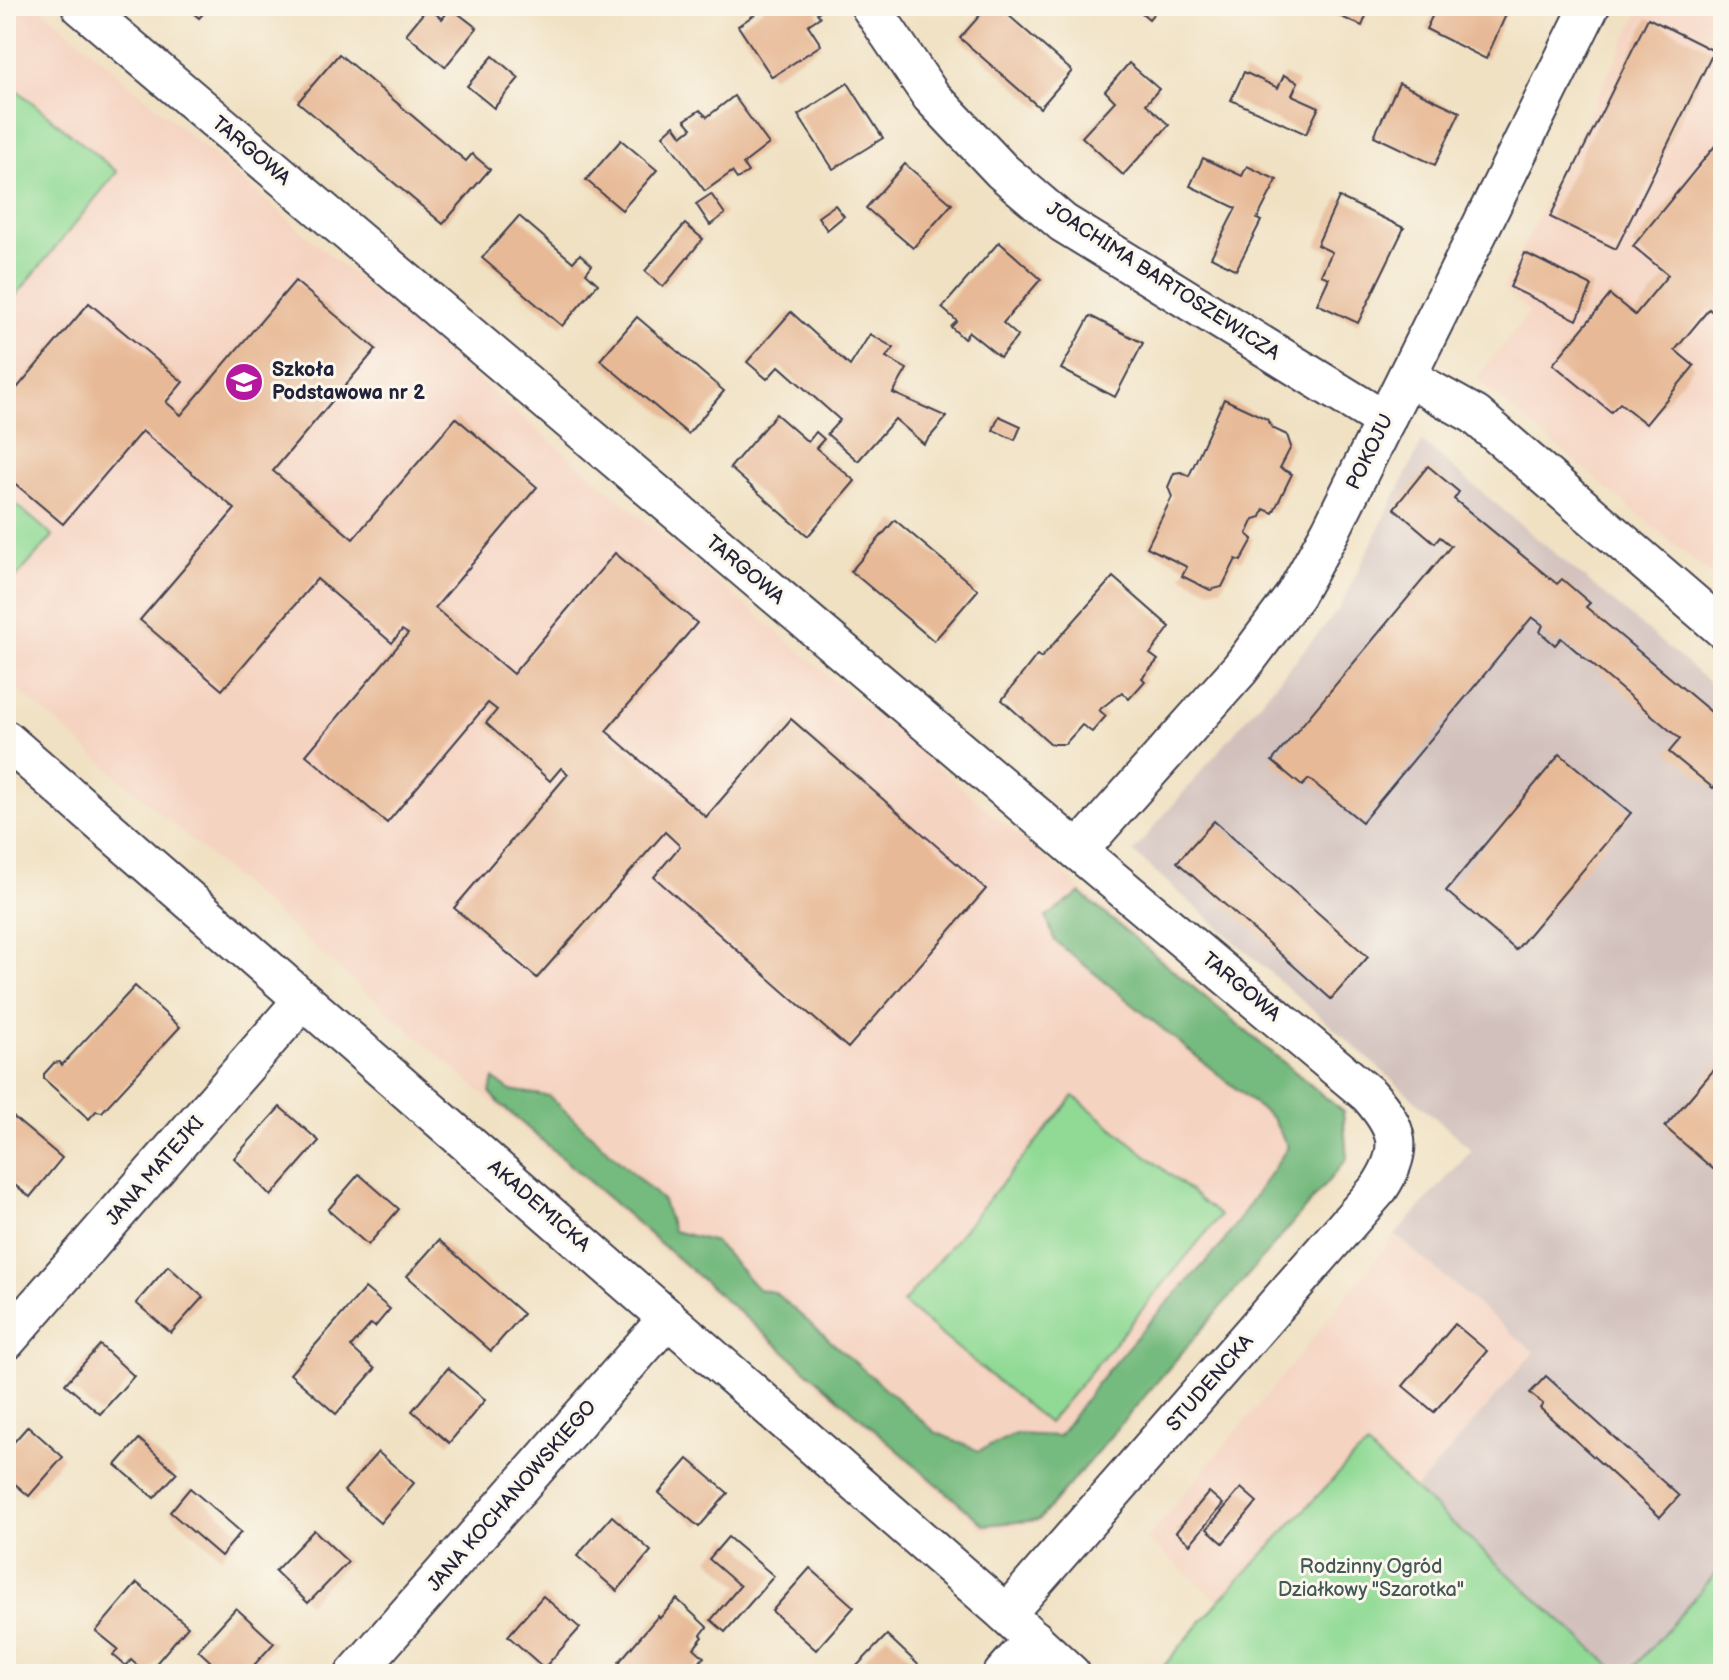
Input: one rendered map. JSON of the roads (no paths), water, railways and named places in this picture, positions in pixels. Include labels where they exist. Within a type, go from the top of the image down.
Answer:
[{"type":"street","name":"TARGOWA","points":[[81,6],[1369,1095],[1393,1126],[1396,1142]]},
{"type":"street","name":"JOACHIMA BARTOSZEWICZA","points":[[870,6],[931,96],[1002,171],[1063,223],[1385,421]]},
{"type":"street","name":"POKOJU","points":[[1078,851],[1240,669],[1295,595],[1385,421],[1590,6]]},
{"type":"street","points":[[1407,377],[1475,415],[1723,629]]},
{"type":"street","name":"AKADEMICKA","points":[[6,740],[1071,1674]]},
{"type":"street","name":"JANA MATEJKI","points":[[6,1341],[303,1000]]},
{"type":"street","name":"STUDENCKA","points":[[1006,1614],[1379,1188],[1395,1158],[1396,1142]]},
{"type":"street","name":"JANA KOCHANOWSKIEGO","points":[[355,1674],[668,1318]]},
{"type":"street","points":[[1003,1674],[1034,1639]]},
{"type":"place","name":"Szkoła Podstawowa nr 2","points":[[244,382]]},
{"type":"park label","name":"Rodzinny Ogród Działkowy \"Szarotka\"","points":[[1371,1578]]}]
